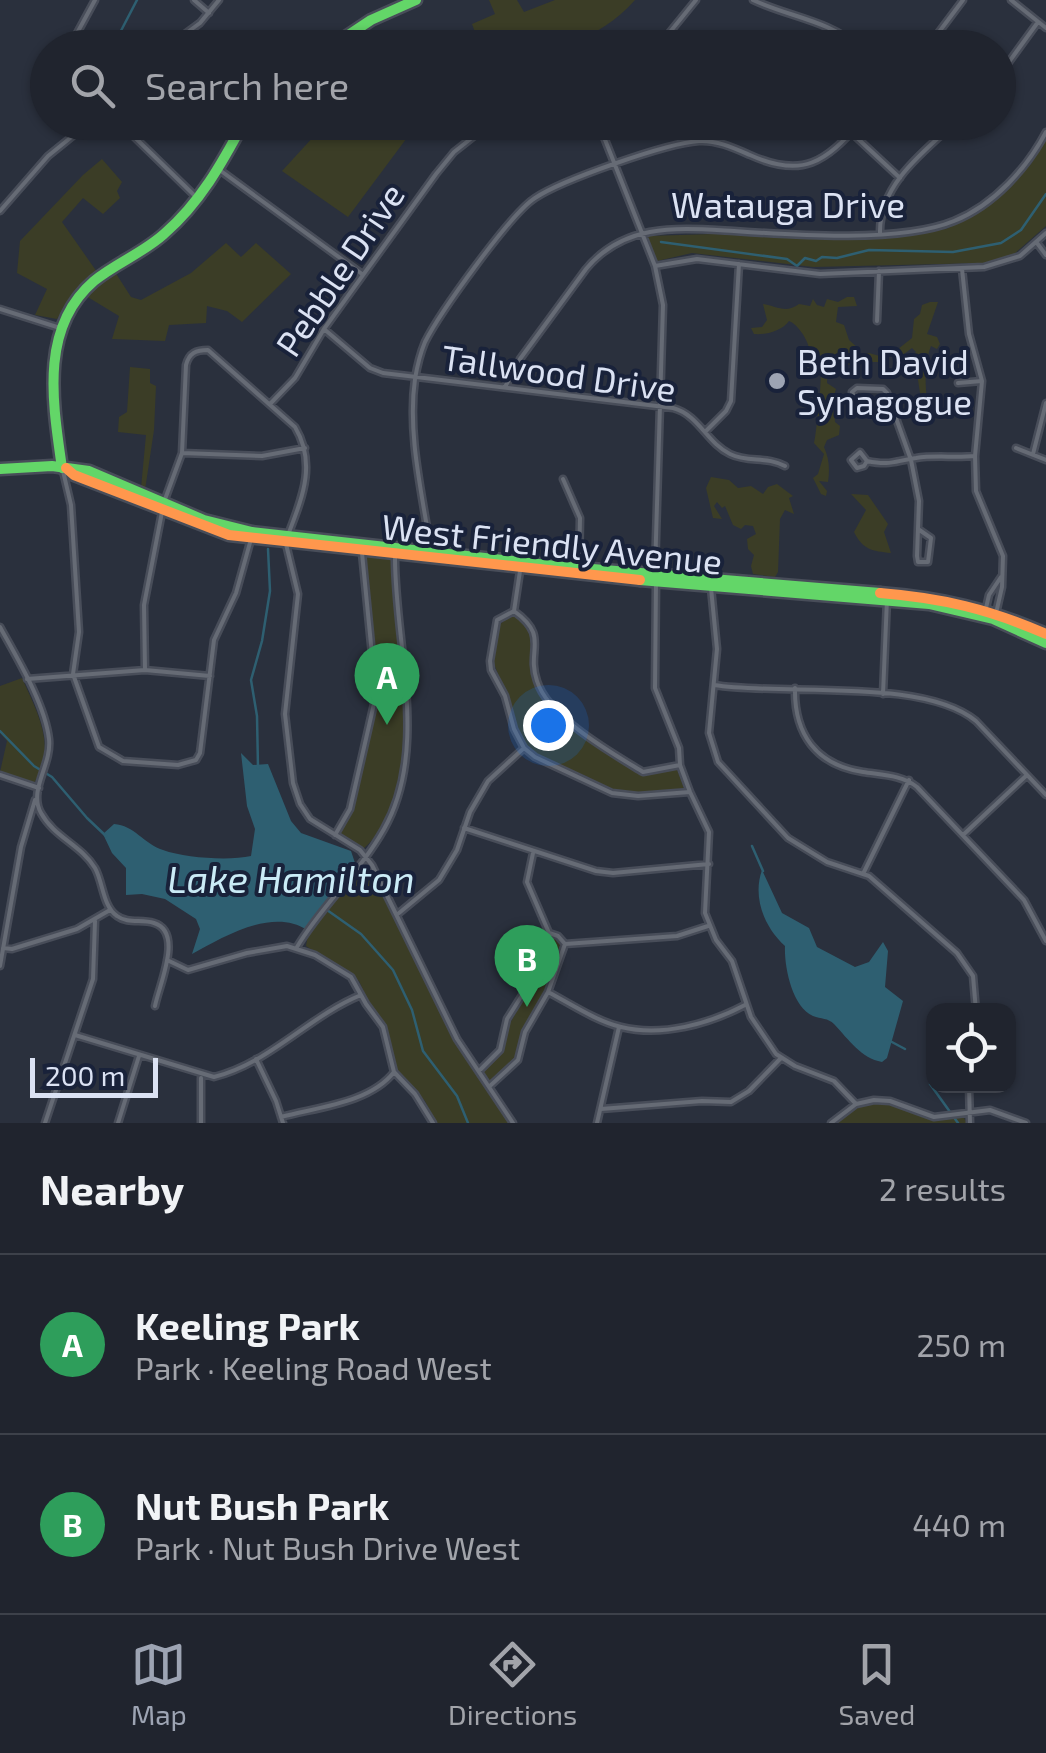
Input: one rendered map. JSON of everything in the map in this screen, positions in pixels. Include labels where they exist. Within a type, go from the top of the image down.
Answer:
[{"type":"main road","points":[[355,30],[410,1]]},
{"type":"main road","points":[[62,468],[53,367],[60,328],[68,310],[88,286],[164,235],[199,199],[235,140]]},
{"type":"main road","name":"West Friendly Avenue","points":[[0,469],[89,471],[213,531],[251,539],[287,540]]},
{"type":"main road","name":"West Friendly Avenue","points":[[163,506],[230,528],[287,540],[887,597],[990,614],[1046,634]]},
{"type":"main road","name":"West Friendly Avenue","points":[[362,548],[395,556],[520,570],[887,597]]},
{"type":"main road","name":"West Friendly Avenue","points":[[990,614],[1046,643]]},
{"type":"street","points":[[79,30],[95,0]]},
{"type":"street","points":[[194,0],[209,14]]},
{"type":"street","points":[[189,30],[220,0]]},
{"type":"street","points":[[672,30],[696,0]]},
{"type":"street","points":[[753,0],[833,30]]},
{"type":"street","points":[[941,30],[964,0]]},
{"type":"street","points":[[1011,0],[1046,28]]},
{"type":"street","points":[[1016,52],[1038,22]]},
{"type":"street","name":"Watauga Drive","points":[[505,387],[520,359],[597,256],[642,233],[666,228],[814,235],[929,228],[970,213],[1018,172],[1046,132]]},
{"type":"street","points":[[0,212],[48,156],[68,140]]},
{"type":"street","points":[[137,140],[199,199]]},
{"type":"street","name":"Pebble Drive","points":[[270,404],[295,378],[362,274],[454,152],[469,140]]},
{"type":"street","points":[[605,140],[654,266],[664,320],[655,688],[690,792],[710,832],[705,914],[708,926],[732,961],[746,1005],[780,1059],[834,1081],[856,1104]]},
{"type":"street","points":[[431,552],[414,419],[415,378],[424,344],[524,206],[554,188],[666,146],[707,141],[774,165],[800,166],[828,156],[844,140]]},
{"type":"street","points":[[859,140],[900,178]]},
{"type":"street","points":[[880,232],[885,200],[900,178],[938,140]]},
{"type":"street","points":[[220,170],[362,274]]},
{"type":"street","points":[[654,266],[697,259],[810,273],[962,268],[1010,260],[1046,233]]},
{"type":"street","points":[[1036,242],[1046,255]]},
{"type":"street","points":[[705,432],[726,411],[732,394],[738,264]]},
{"type":"street","points":[[962,268],[969,334],[982,381],[974,456],[976,491],[1003,556],[1000,598],[990,614]]},
{"type":"street","points":[[877,321],[879,271]]},
{"type":"street","points":[[0,309],[60,328]]},
{"type":"street","name":"Tallwood Drive","points":[[324,329],[376,370],[415,378],[662,406],[689,414],[732,456],[774,460],[785,466]]},
{"type":"street","points":[[145,670],[144,605],[163,506],[182,453],[184,372],[188,358],[196,351],[208,350],[295,427],[305,448],[308,472],[287,540],[298,594],[285,714],[293,783],[300,804],[310,818],[365,856],[398,914],[457,1038],[513,1123]]},
{"type":"street","points":[[958,383],[982,381]]},
{"type":"street","points":[[889,404],[856,402],[852,392],[857,388],[883,389],[912,460],[919,501],[917,556],[922,563],[930,559],[931,538],[918,529]]},
{"type":"street","points":[[1033,454],[1046,403]]},
{"type":"street","points":[[182,453],[262,456],[305,448]]},
{"type":"street","points":[[1016,448],[1046,460]]},
{"type":"street","points":[[866,461],[897,464],[918,457],[974,456]]},
{"type":"street","points":[[62,468],[71,505],[79,632],[73,674],[101,750],[123,761],[178,765],[196,760],[216,632],[236,594],[251,539]]},
{"type":"street","points":[[563,480],[580,518],[579,568]]},
{"type":"street","points":[[335,835],[350,809],[376,695],[362,548]]},
{"type":"street","points":[[297,947],[382,833],[392,810],[404,756],[407,696],[394,588],[395,556]]},
{"type":"street","points":[[514,611],[520,570]]},
{"type":"street","points":[[990,614],[989,595],[1001,577]]},
{"type":"street","points":[[711,586],[717,650],[709,734],[713,752],[726,773],[788,838],[827,862],[863,874],[957,953],[973,976],[975,1003]]},
{"type":"street","points":[[883,694],[887,597]]},
{"type":"street","points":[[514,611],[536,635],[536,680],[569,724],[644,772],[680,764]]},
{"type":"street","points":[[514,611],[498,620],[490,661],[524,748],[542,762],[612,792],[638,796],[690,792]]},
{"type":"street","points":[[0,627],[27,679],[49,741],[48,759],[20,847],[0,966]]},
{"type":"street","points":[[27,679],[145,670],[210,676]]},
{"type":"street","points":[[714,685],[883,694],[939,701],[964,711],[1046,795]]},
{"type":"street","points":[[795,688],[797,723],[808,742],[820,753],[856,771],[909,780],[1024,900],[1046,942]]},
{"type":"street","points":[[398,914],[439,880],[488,780],[524,748]]},
{"type":"street","points":[[0,775],[38,788]]},
{"type":"street","points":[[963,835],[1027,775]]},
{"type":"street","points":[[863,874],[909,780]]},
{"type":"street","points":[[36,797],[55,832],[94,867],[110,910],[120,918],[152,922],[165,929],[167,960],[155,1006]]},
{"type":"street","points":[[464,828],[596,872],[709,864]]},
{"type":"street","points":[[479,1070],[500,1050],[507,1020],[526,989],[549,933],[527,882],[533,851]]},
{"type":"street","points":[[3,948],[22,947],[94,922],[110,910]]},
{"type":"street","points":[[45,1123],[94,970],[94,922]]},
{"type":"street","points":[[565,944],[677,936],[708,926]]},
{"type":"street","points":[[549,933],[565,944]]},
{"type":"street","points":[[490,1085],[518,1060],[525,1032],[548,992],[565,944]]},
{"type":"street","points":[[167,960],[188,970],[273,947],[297,947],[351,976],[384,1027],[394,1072],[425,1107],[433,1123]]},
{"type":"street","points":[[548,992],[619,1027],[705,1024],[746,1005]]},
{"type":"street","points":[[75,1035],[201,1076],[224,1074],[287,1042],[337,1006],[361,996]]},
{"type":"street","points":[[597,1123],[619,1027]]},
{"type":"street","points":[[118,1123],[139,1056]]},
{"type":"street","points":[[256,1059],[282,1120],[364,1095],[384,1084],[394,1072]]},
{"type":"street","points":[[601,1109],[731,1102],[749,1091],[780,1059]]},
{"type":"street","points":[[201,1076],[202,1123]]},
{"type":"street","points":[[969,1093],[970,1123]]},
{"type":"street","points":[[831,1123],[856,1104],[890,1102],[934,1117],[990,1110],[1026,1123]]},
{"type":"green space","points":[[489,0],[517,0],[524,12],[555,0],[635,0],[598,30],[474,30],[472,24],[495,14]]},
{"type":"green space","points":[[1046,137],[1046,226],[1013,255],[984,263],[813,267],[692,253],[657,261],[647,236],[833,238],[946,229],[991,203],[1031,164]]},
{"type":"green space","points":[[310,140],[405,140],[348,217],[282,171]]},
{"type":"green space","points":[[102,159],[122,182],[117,191],[120,198],[103,214],[83,198],[62,222],[97,272],[79,286],[57,319],[35,315],[47,289],[17,273],[20,241]]},
{"type":"green space","points":[[226,243],[241,257],[256,243],[291,274],[242,322],[227,311],[207,306],[206,323],[169,325],[165,341],[112,339],[119,316],[86,296],[115,272],[131,297],[141,300],[191,273]]},
{"type":"green space","points":[[854,297],[857,306],[838,307],[836,322],[844,325],[849,340],[859,349],[851,348],[853,356],[869,353],[883,357],[879,362],[845,366],[841,364],[843,360],[828,355],[827,383],[836,389],[835,422],[840,426],[839,435],[827,440],[824,447],[829,464],[828,482],[819,481],[827,491],[826,496],[813,478],[824,454],[814,443],[820,369],[804,349],[809,348],[806,340],[789,321],[764,334],[754,334],[751,328],[762,327],[767,320],[763,304],[781,308],[810,306],[813,299],[824,307],[827,299],[838,302]]},
{"type":"green space","points":[[938,302],[927,334],[937,337],[940,344],[937,349],[931,346],[927,361],[930,411],[926,412],[912,356],[916,352],[912,348],[904,354],[902,365],[895,362],[893,353],[912,338],[914,319],[922,305]]},
{"type":"green space","points":[[130,367],[150,369],[150,383],[156,386],[145,490],[141,488],[146,435],[118,432],[119,417],[127,412]]},
{"type":"green space","points":[[711,477],[729,480],[738,488],[751,486],[763,494],[777,484],[793,496],[789,498],[794,514],[785,510],[780,519],[775,577],[753,574],[754,555],[748,549],[747,539],[756,534],[753,526],[741,529],[733,525],[725,506],[722,508],[717,502],[714,506],[722,519],[713,518],[706,488]]},
{"type":"green space","points":[[851,494],[868,495],[888,524],[884,532],[891,553],[869,548],[857,538],[854,532],[866,510]]},
{"type":"green space","points":[[364,556],[393,558],[404,712],[396,791],[384,824],[363,849],[338,833],[352,808],[377,694]]},
{"type":"green space","points":[[509,615],[517,615],[534,636],[534,678],[566,724],[642,774],[677,769],[685,791],[645,794],[612,790],[541,759],[526,746],[492,659],[497,628]]},
{"type":"green space","points":[[22,678],[39,717],[45,743],[41,770],[34,783],[0,772],[7,741],[0,733],[0,686]]},
{"type":"green space","points":[[366,863],[371,865],[458,1044],[511,1123],[436,1123],[425,1101],[396,1069],[386,1026],[359,981],[306,946],[308,935]]},
{"type":"green space","points":[[551,937],[562,945],[545,993],[523,1031],[516,1059],[490,1081],[484,1069],[502,1051],[506,1030],[529,990]]},
{"type":"green space","points":[[875,1102],[936,1117],[962,1115],[967,1123],[835,1123],[858,1106]]},
{"type":"water","name":"Lake Hamilton","points":[[241,753],[253,765],[268,764],[291,821],[301,833],[351,851],[356,866],[307,930],[294,924],[264,923],[233,933],[192,954],[200,929],[196,919],[165,899],[126,895],[126,868],[112,853],[103,834],[114,824],[172,853],[219,858],[251,856],[255,829],[247,806]]},
{"type":"water","points":[[762,870],[782,913],[809,928],[817,947],[855,967],[869,962],[883,942],[888,951],[885,987],[903,1001],[887,1058],[882,1062],[862,1052],[832,1022],[813,1016],[800,1004],[788,975],[785,946],[762,912]]},
{"type":"waterway","points":[[121,30],[137,0]]},
{"type":"waterway","points":[[661,242],[787,259],[797,266],[805,258],[816,261],[869,250],[953,252],[1001,243],[1021,230],[1046,194]]},
{"type":"waterway","points":[[258,768],[257,716],[251,680],[270,591],[268,549]]},
{"type":"waterway","points":[[0,731],[34,766],[52,777],[106,836]]},
{"type":"waterway","points":[[752,846],[763,871]]},
{"type":"waterway","points":[[327,910],[361,934],[393,970],[412,1010],[423,1051],[457,1096],[468,1123]]},
{"type":"waterway","points":[[890,1041],[905,1049]]},
{"type":"waterway","points":[[936,1093],[958,1123]]},
{"type":"traffic: fast","points":[[356,30],[416,0]]},
{"type":"traffic: fast","points":[[62,468],[54,368],[57,344],[76,300],[94,281],[156,241],[177,222],[199,196],[234,140]]},
{"type":"traffic: fast","points":[[0,469],[52,466],[89,471],[204,520],[252,532],[556,566],[880,593]]},
{"type":"traffic: fast","points":[[640,580],[929,604],[993,619],[1046,643]]},
{"type":"traffic: slow","points":[[66,468],[74,475],[229,535],[640,580]]},
{"type":"traffic: slow","points":[[880,593],[965,606],[1046,634]]},
{"type":"place","name":"Beth David Synagogue","points":[[777,381]]},
{"type":"place","name":"Keeling Park","points":[[387,725]]},
{"type":"place","name":"Nut Bush Park","points":[[527,1007]]}]
